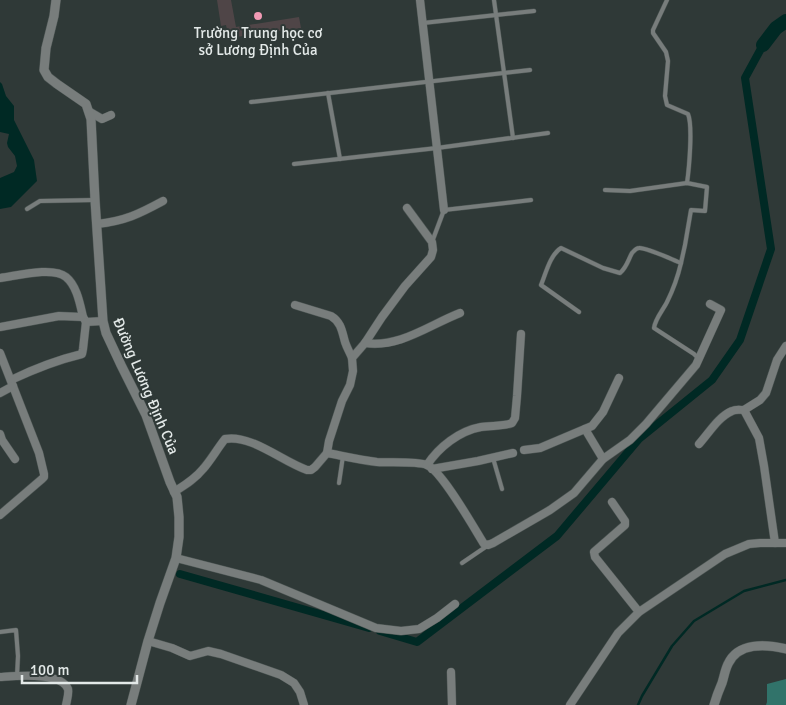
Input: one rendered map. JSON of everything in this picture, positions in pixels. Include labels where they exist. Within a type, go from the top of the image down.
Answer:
[{"type":"street","points":[[56,0],[46,48],[44,70],[48,77],[86,104],[90,112],[102,119],[111,115]]},
{"type":"street","points":[[420,0],[444,210]]},
{"type":"street","name":"Đường Lương Định Của","points":[[90,112],[103,321],[106,333],[146,415],[174,492],[180,522],[176,558],[148,641],[131,705]]},
{"type":"street","points":[[97,224],[111,223],[134,216],[163,200]]},
{"type":"street","points":[[352,358],[365,343],[405,286],[431,257],[432,242],[407,208]]},
{"type":"street","points":[[0,278],[50,272],[60,273],[67,277],[76,291],[84,319],[82,354],[42,366],[12,383],[0,393]]},
{"type":"street","points":[[430,467],[440,477],[462,508],[484,544],[488,545],[550,510],[574,493],[604,459],[630,440],[696,366],[721,310],[710,304]]},
{"type":"street","points":[[174,492],[190,482],[205,468],[225,439],[230,438],[254,444],[307,470],[315,467],[327,453],[342,401],[350,385],[353,371],[352,358],[336,319],[295,305]]},
{"type":"street","points":[[365,343],[382,344],[399,340],[460,313]]},
{"type":"street","points":[[0,327],[59,316],[103,321]]},
{"type":"street","points":[[430,467],[433,457],[443,446],[466,431],[482,426],[512,423],[515,418],[521,334]]},
{"type":"street","points":[[699,444],[719,421],[731,411],[744,410],[760,400],[766,393],[777,360],[786,346]]},
{"type":"street","points":[[0,353],[39,453],[44,477],[0,514]]},
{"type":"street","points":[[524,450],[540,448],[592,426],[603,412],[619,378]]},
{"type":"street","points":[[744,410],[759,438],[776,543]]},
{"type":"street","points":[[585,429],[604,459]]},
{"type":"street","points":[[0,434],[2,440],[16,459]]},
{"type":"street","points":[[327,453],[376,462],[419,464],[430,467],[493,458],[512,453]]},
{"type":"street","points":[[612,502],[625,521],[625,525],[594,552],[595,557],[639,612]]},
{"type":"street","points":[[570,705],[618,633],[639,612],[725,554],[749,544],[760,542],[786,543]]},
{"type":"street","points":[[176,558],[261,580],[376,628],[401,631],[419,629],[456,604]]},
{"type":"street","points":[[148,641],[190,656],[208,651],[282,675],[294,683],[300,692],[304,705]]},
{"type":"street","points":[[714,705],[731,658],[746,647],[765,646],[786,649]]},
{"type":"street","points":[[451,672],[452,705]]},
{"type":"street","points":[[0,676],[56,679],[68,689],[66,705]]},
{"type":"lane","points":[[494,0],[513,138]]},
{"type":"lane","points":[[667,0],[652,33],[666,52],[668,61],[665,96],[667,105],[688,114],[690,119],[687,184]]},
{"type":"lane","points":[[423,23],[534,11]]},
{"type":"lane","points":[[251,102],[530,70]]},
{"type":"lane","points":[[328,93],[340,159]]},
{"type":"lane","points":[[294,164],[548,133]]},
{"type":"lane","points":[[605,190],[630,191],[687,184],[708,187],[705,211],[691,210],[679,272],[654,328],[699,359]]},
{"type":"lane","points":[[27,209],[40,201],[95,200]]},
{"type":"lane","points":[[432,242],[444,210],[531,200]]},
{"type":"lane","points":[[579,312],[541,285],[556,251],[561,248],[603,268],[620,273],[628,263],[634,250],[639,248],[681,263]]},
{"type":"lane","points":[[339,483],[344,456]]},
{"type":"lane","points":[[493,458],[502,490]]},
{"type":"lane","points":[[462,563],[488,545]]},
{"type":"lane","points":[[0,632],[16,630],[17,676]]},
{"type":"shaded area","points":[[786,20],[786,29],[763,45]]},
{"type":"shaded area","points":[[0,82],[6,96],[14,106],[14,120],[34,160],[37,181],[11,207],[0,209],[0,178],[14,172],[17,166],[15,156],[7,143],[9,134],[0,132]]},
{"type":"shaded area","points":[[786,679],[786,705],[766,705],[767,684]]},
{"type":"building","points":[[217,0],[231,0],[236,27],[299,17],[301,28],[229,38],[226,25],[221,26]]},
{"type":"waterway","points":[[763,45],[776,28],[786,21]]},
{"type":"waterway","points":[[380,631],[417,642],[557,536],[639,439],[712,380],[740,340],[771,249],[745,78],[763,45]]},
{"type":"waterway","points":[[180,574],[369,628]]},
{"type":"waterway","points":[[638,705],[672,646],[694,621],[744,591],[786,580]]},
{"type":"place","name":"Trường Trung học cơ sở Lương Định Của","points":[[258,16]]}]
